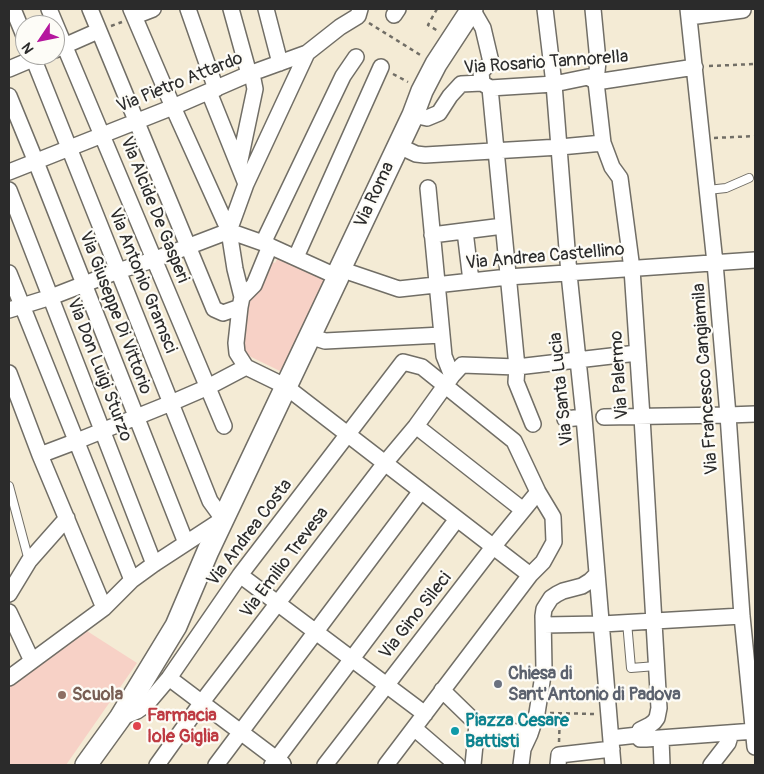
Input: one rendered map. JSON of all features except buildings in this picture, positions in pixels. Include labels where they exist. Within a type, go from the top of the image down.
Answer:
[{"type":"main road","name":"Via Roma","points":[[86,765],[120,718],[176,626],[223,519],[399,146],[422,91],[436,64],[472,9]]},
{"type":"street","points":[[90,9],[214,309],[223,313],[241,302],[254,285],[266,245],[343,76],[356,57]]},
{"type":"street","points":[[152,9],[133,12],[228,231],[241,302],[236,343],[237,353],[246,368],[285,386],[530,575]]},
{"type":"street","points":[[188,9],[212,90],[246,184]]},
{"type":"street","points":[[231,9],[255,89],[239,165]]},
{"type":"street","points":[[266,9],[280,63]]},
{"type":"street","points":[[472,9],[483,28],[491,62],[481,72],[486,85],[496,151],[517,367],[516,382],[533,424]]},
{"type":"street","name":"Via Santa Lucia","points":[[545,9],[560,147],[569,274],[584,417],[614,765]]},
{"type":"street","name":"Via Palermo","points":[[593,9],[598,61],[596,82],[603,142],[612,167],[620,178],[632,269],[642,417],[658,713],[654,722],[640,730],[638,735]]},
{"type":"street","points":[[688,13],[744,10]]},
{"type":"street","name":"Via Pietro Attardo","points":[[9,172],[137,122],[250,74],[307,53],[359,12]]},
{"type":"street","name":"Via Francesco Cangiamila","points":[[688,13],[716,263],[742,616],[755,737]]},
{"type":"street","points":[[65,46],[98,31]]},
{"type":"street","points":[[15,308],[51,297],[228,231],[246,184],[307,53]]},
{"type":"street","name":"Via Alcide De Gasperi","points":[[65,58],[103,135],[153,260],[224,426]]},
{"type":"street","name":"Via Antonio Gramsci","points":[[39,65],[68,149],[210,501],[223,519]]},
{"type":"street","points":[[296,257],[381,67]]},
{"type":"street","name":"Via Rosario Tannorella","points":[[413,115],[427,118],[439,113],[450,96],[461,84],[554,84],[588,77],[596,82],[695,67]]},
{"type":"street","name":"Via Giuseppe Di Vittorio","points":[[9,96],[186,543]]},
{"type":"street","points":[[399,146],[416,154],[560,147],[603,142]]},
{"type":"street","points":[[386,765],[418,731],[425,714],[446,694],[530,575],[543,562],[554,542],[553,517],[538,492],[514,441],[449,380],[444,356],[428,188]]},
{"type":"street","name":"Via Don Luigi Sturzo","points":[[9,190],[154,564]]},
{"type":"street","points":[[432,235],[503,226]]},
{"type":"street","name":"Via Andrea Castellino","points":[[228,231],[339,273],[399,289],[471,281],[755,260]]},
{"type":"street","points":[[465,231],[471,281]]},
{"type":"street","points":[[9,273],[15,308],[76,442],[132,580]]},
{"type":"street","points":[[309,336],[325,341],[442,335]]},
{"type":"street","points":[[449,380],[462,365],[517,367],[637,352]]},
{"type":"street","name":"Via Andrea Costa","points":[[120,718],[137,711],[147,704],[169,678],[240,575],[403,362],[422,367],[449,380]]},
{"type":"street","points":[[40,455],[171,403],[246,368]]},
{"type":"street","points":[[9,373],[40,455],[104,608]]},
{"type":"street","name":"Via Emilio Trevesa","points":[[156,765],[384,463],[416,426],[449,380]]},
{"type":"street","points":[[604,417],[755,414]]},
{"type":"street","points":[[565,419],[584,417]]},
{"type":"street","points":[[416,426],[524,510]]},
{"type":"street","points":[[216,765],[421,491]]},
{"type":"street","name":"Via Gino Sileci","points":[[325,765],[493,547],[538,492]]},
{"type":"street","points":[[9,594],[29,561],[67,518]]},
{"type":"street","points":[[9,678],[104,608],[132,580],[223,519]]},
{"type":"street","points":[[169,678],[278,763],[352,659],[457,519]]},
{"type":"street","points":[[521,765],[523,748],[538,713],[544,669],[544,609],[551,598],[563,591],[582,586],[597,574]]},
{"type":"street","points":[[240,575],[425,714]]},
{"type":"street","points":[[9,612],[32,661]]},
{"type":"street","points":[[544,625],[602,624],[742,616]]},
{"type":"street","points":[[446,694],[481,725],[530,734]]},
{"type":"street","points":[[473,765],[481,725]]},
{"type":"street","points":[[418,731],[457,765]]},
{"type":"street","points":[[711,765],[728,743],[731,733]]},
{"type":"street","points":[[558,760],[638,735],[640,739],[731,733],[755,737]]},
{"type":"street","points":[[661,739],[662,765]]},
{"type":"lane","points":[[708,190],[726,188],[749,178]]},
{"type":"lane","points":[[9,486],[29,561]]},
{"type":"lane","points":[[627,622],[631,668],[656,666]]},
{"type":"path","points":[[428,25],[437,9]]},
{"type":"path","points":[[98,31],[133,12]]},
{"type":"path","points":[[359,12],[436,64]]},
{"type":"path","points":[[695,67],[755,64]]},
{"type":"path","points":[[381,67],[422,91]]},
{"type":"path","points":[[702,138],[755,136]]},
{"type":"path","points":[[538,713],[609,714]]},
{"type":"path","points":[[558,760],[560,713]]},
{"type":"shaded area","points":[[279,256],[327,277],[282,372],[241,352],[247,308],[268,262],[275,263]]},
{"type":"shaded area","name":"Scuola","points":[[87,631],[137,663],[66,765],[9,765],[9,685],[82,632]]},
{"type":"place","name":"Chiesa di Sant'Antonio di Padova","points":[[498,684]]},
{"type":"place","name":"Scuola","points":[[62,695]]},
{"type":"place","name":"Farmacia Iole Giglia","points":[[137,726]]},
{"type":"place","name":"Piazza Cesare Battisti","points":[[455,731]]}]
